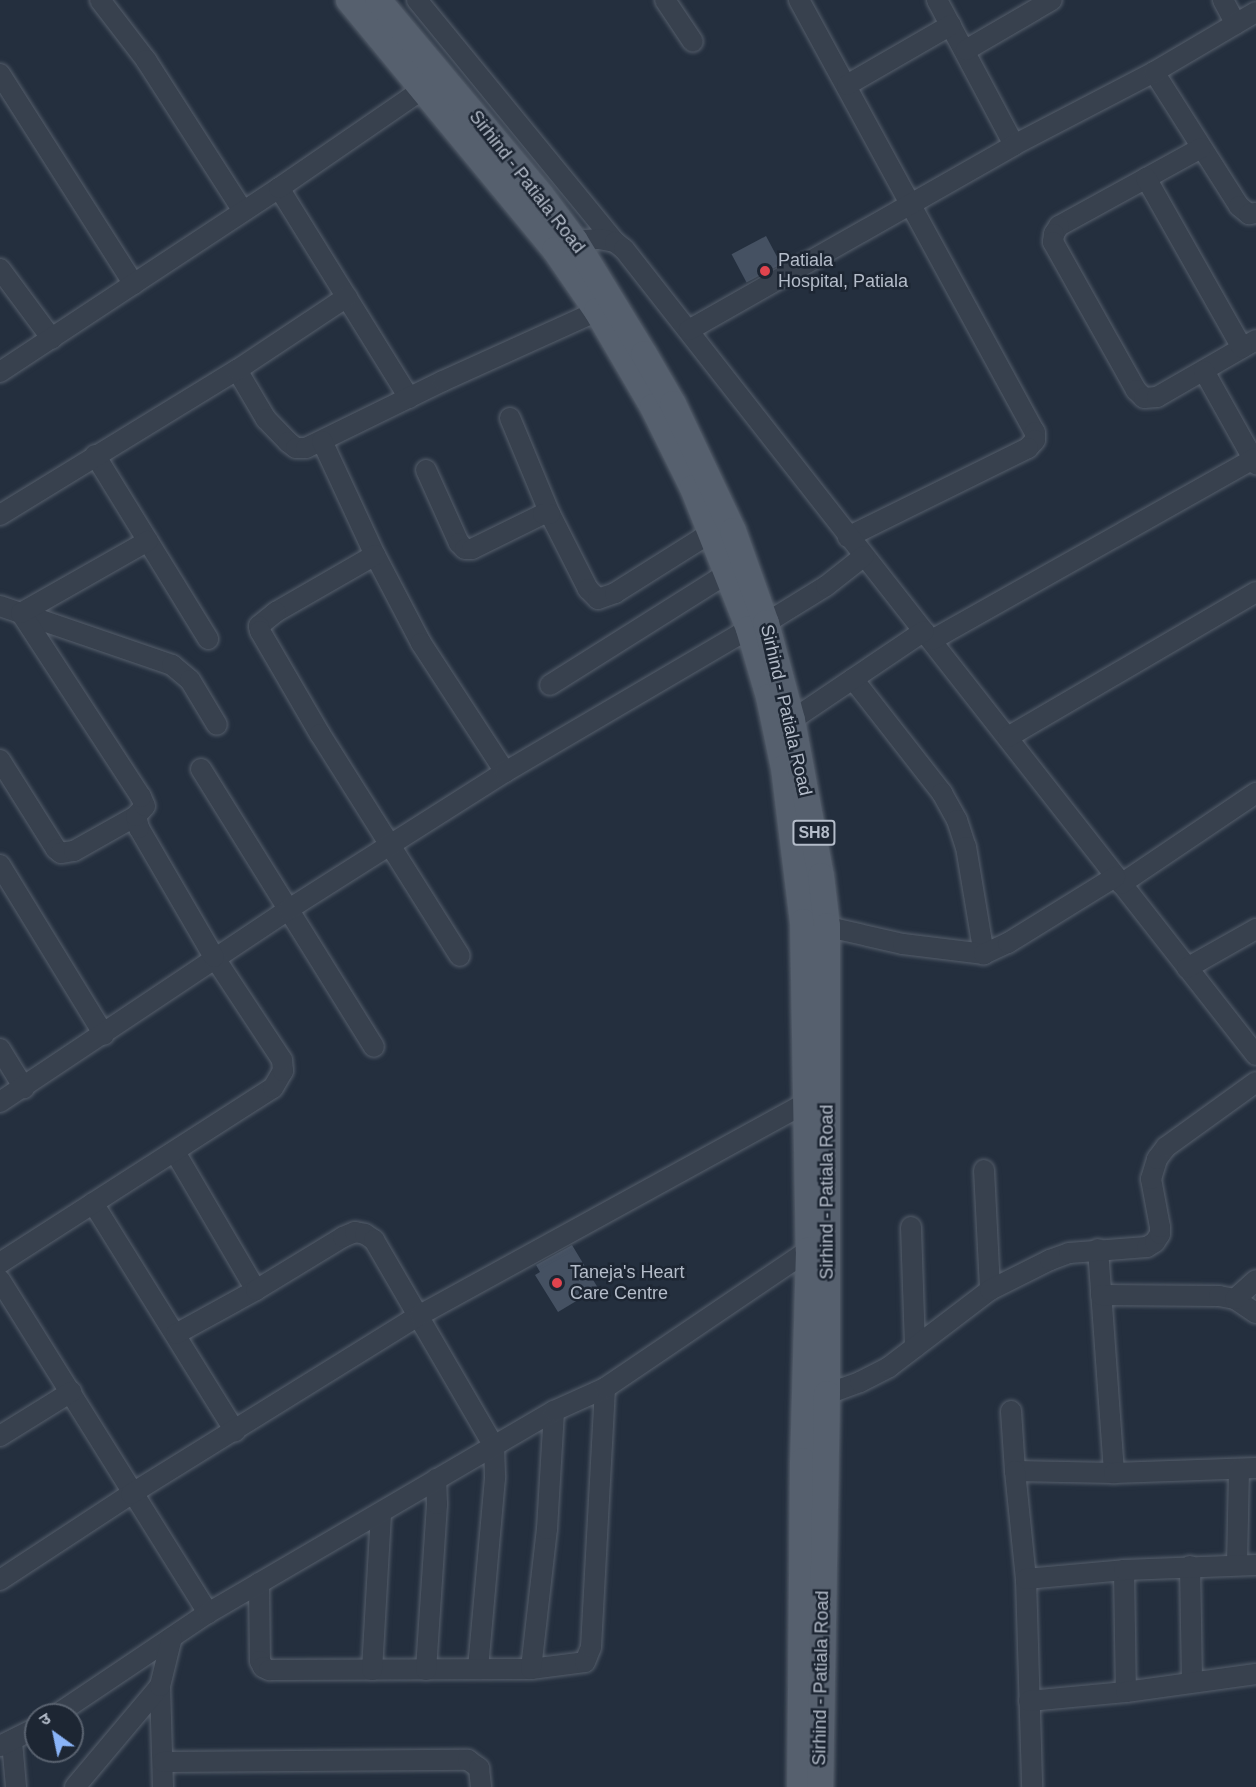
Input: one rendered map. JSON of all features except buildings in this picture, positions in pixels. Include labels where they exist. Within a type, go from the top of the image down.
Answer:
[{"type":"main road","points":[[349,0],[423,89],[565,245],[597,311],[669,436],[728,573],[758,626],[769,697],[815,924],[808,1102],[809,1250],[803,1461],[800,1787]]},
{"type":"main road","name":"Sirhind - Patiala Road","points":[[378,0],[542,195],[565,245],[678,414],[724,511],[758,626],[792,720],[821,876],[815,924],[827,1394],[820,1787]]},
{"type":"street","points":[[100,0],[146,60],[243,211]]},
{"type":"street","points":[[417,0],[689,330],[848,537],[1008,737],[1187,968],[1252,1043]]},
{"type":"street","points":[[665,0],[693,42]]},
{"type":"street","points":[[800,0],[1035,432],[1035,440],[1028,448],[848,537]]},
{"type":"street","points":[[937,0],[966,50],[1014,145]]},
{"type":"street","points":[[966,50],[1052,0]]},
{"type":"street","points":[[689,330],[1014,145],[1249,20],[1222,0]]},
{"type":"street","points":[[847,85],[951,25]]},
{"type":"street","points":[[1154,72],[1239,206],[1249,214],[1256,213]]},
{"type":"street","points":[[0,74],[134,284]]},
{"type":"street","points":[[0,372],[279,188],[423,89]]},
{"type":"street","points":[[1146,178],[1249,344],[1157,397],[1144,398],[1136,390],[1053,242],[1054,234],[1059,226],[1146,178],[1201,148]]},
{"type":"street","points":[[279,188],[409,398]]},
{"type":"street","points":[[565,245],[599,239],[615,242]]},
{"type":"street","points":[[0,269],[52,339]]},
{"type":"street","points":[[0,515],[237,370],[347,297]]},
{"type":"street","points":[[237,370],[266,419],[296,448],[306,448],[597,311]]},
{"type":"street","points":[[792,720],[853,679],[928,636],[1255,462],[1204,371]]},
{"type":"street","points":[[510,418],[550,514],[592,595],[598,599],[615,593],[712,532]]},
{"type":"street","points":[[322,441],[375,555],[421,643],[505,772]]},
{"type":"street","points":[[95,455],[208,639]]},
{"type":"street","points":[[426,470],[459,543],[465,549],[472,549],[543,514],[550,514]]},
{"type":"street","points":[[21,613],[148,541]]},
{"type":"street","points":[[375,555],[276,612],[259,626],[262,638],[389,846],[460,956]]},
{"type":"street","points":[[0,1102],[104,1035],[214,957],[505,772],[826,586],[864,556]]},
{"type":"street","points":[[550,685],[728,573]]},
{"type":"street","points":[[1008,737],[1256,592]]},
{"type":"street","points":[[0,606],[172,665],[190,680],[217,725]]},
{"type":"street","points":[[0,760],[56,849],[61,853],[74,851],[136,816],[145,806],[21,613]]},
{"type":"street","points":[[853,679],[942,793],[957,820],[966,847],[984,954]]},
{"type":"street","points":[[201,769],[374,1047]]},
{"type":"street","points":[[815,924],[903,944],[984,954],[1008,943],[1118,880],[1256,793]]},
{"type":"street","points":[[0,1263],[273,1088],[283,1071],[282,1060],[214,957],[139,828],[136,816]]},
{"type":"street","points":[[0,865],[104,1035]]},
{"type":"street","points":[[1187,968],[1256,928]]},
{"type":"street","points":[[0,1049],[24,1088]]},
{"type":"street","points":[[827,1394],[860,1382],[889,1367],[990,1290],[1050,1260],[1070,1253],[1147,1246],[1155,1242],[1160,1234],[1160,1227],[1150,1179],[1157,1159],[1166,1148],[1256,1082]]},
{"type":"street","points":[[0,1580],[131,1494],[420,1315],[808,1102]]},
{"type":"street","points":[[175,1152],[256,1290]]},
{"type":"street","points":[[984,1170],[990,1290]]},
{"type":"street","points":[[93,1203],[236,1431]]},
{"type":"street","points":[[910,1227],[915,1347]]},
{"type":"street","points":[[176,1334],[256,1290],[344,1237],[355,1232],[374,1239],[494,1446],[495,1479],[478,1668]]},
{"type":"street","points":[[74,1703],[208,1613],[554,1411],[604,1388],[809,1250]]},
{"type":"street","points":[[1098,1250],[1114,1473]]},
{"type":"street","points":[[1235,1299],[1256,1281]]},
{"type":"street","points":[[3,1292],[71,1392],[131,1494],[208,1613]]},
{"type":"street","points":[[1101,1295],[1219,1296],[1235,1299],[1256,1313]]},
{"type":"street","points":[[259,1583],[260,1661],[263,1667],[426,1671],[478,1668],[531,1669],[579,1665],[585,1662],[591,1647],[604,1388]]},
{"type":"street","points":[[0,1436],[71,1392]]},
{"type":"street","points":[[531,1669],[547,1529],[554,1411]]},
{"type":"street","points":[[1011,1411],[1026,1579],[1032,1787]]},
{"type":"street","points":[[1015,1471],[1114,1473],[1247,1468],[1246,1565],[1124,1570],[1026,1579]]},
{"type":"street","points":[[426,1671],[437,1504],[436,1479]]},
{"type":"street","points":[[372,1670],[381,1514]]},
{"type":"street","points":[[1190,1566],[1192,1682]]},
{"type":"street","points":[[1124,1570],[1126,1692]]},
{"type":"street","points":[[163,1787],[160,1686],[172,1637]]},
{"type":"street","points":[[1029,1701],[1126,1692],[1256,1674]]},
{"type":"street","points":[[75,1787],[160,1686]]},
{"type":"street","points":[[16,1787],[6,1744],[24,1734]]},
{"type":"street","points":[[163,1762],[468,1760],[479,1768],[481,1787]]},
{"type":"place","name":"Patiala Hospital, Patiala","points":[[765,271]]},
{"type":"place","name":"Taneja's Heart Care Centre","points":[[557,1283]]}]
